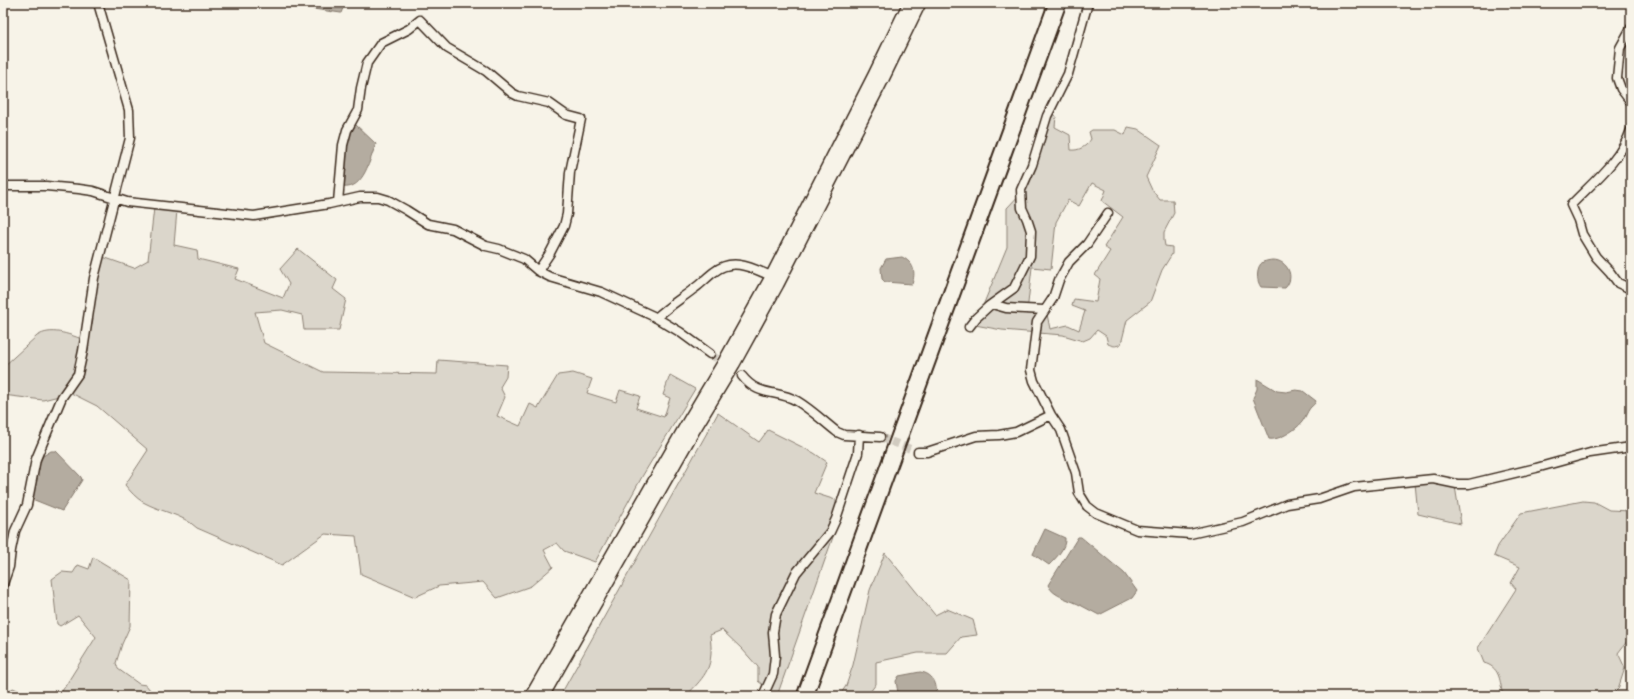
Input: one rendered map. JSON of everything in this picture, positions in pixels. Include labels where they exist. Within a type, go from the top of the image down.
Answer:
[{"type":"main road","points":[[531,696],[729,353],[771,276],[871,82],[909,3]]},
{"type":"main road","points":[[543,696],[693,432],[734,364],[778,284],[883,79],[920,3]]},
{"type":"street","points":[[3,584],[9,567],[15,531],[27,506],[36,460],[62,397],[78,374],[94,278],[129,146],[131,130],[130,117],[124,87],[98,3]]},
{"type":"street","points":[[969,327],[976,318],[992,304],[1014,288],[1030,256],[1031,230],[1022,208],[1021,190],[1036,153],[1047,116],[1068,74],[1088,3]]},
{"type":"street","points":[[338,202],[343,145],[348,130],[358,110],[361,88],[368,63],[381,43],[409,29],[420,20],[447,48],[486,71],[512,93],[518,96],[549,103],[566,114],[581,119],[570,172],[567,214],[564,226],[550,253],[538,271]]},
{"type":"street","points":[[1631,28],[1620,48],[1617,78],[1621,90],[1631,102]]},
{"type":"street","points":[[1631,130],[1625,143],[1612,162],[1571,206],[1578,220],[1582,234],[1596,257],[1618,283],[1631,289]]},
{"type":"street","points":[[3,186],[63,187],[93,191],[127,202],[254,216],[373,196],[388,200],[428,224],[453,229],[486,246],[499,249],[524,259],[538,271],[550,277],[600,292],[656,318],[680,332],[710,354]]},
{"type":"street","points":[[1108,213],[1087,244],[1069,262],[1059,280],[1053,298],[1037,322],[1031,370],[1034,381],[1051,415],[1061,430],[1076,473],[1079,493],[1087,506],[1096,513],[1136,530],[1190,534],[1243,522],[1286,504],[1319,499],[1354,487],[1433,479],[1457,484],[1469,484],[1590,453],[1631,447]]},
{"type":"street","points":[[656,318],[673,303],[696,288],[716,270],[726,266],[743,265],[771,276]]},
{"type":"street","points":[[992,304],[1006,308],[1044,310]]},
{"type":"street","points":[[742,376],[749,385],[758,390],[797,401],[837,432],[844,434],[880,436]]},
{"type":"street","points":[[918,452],[927,452],[976,436],[999,435],[1016,432],[1051,415]]},
{"type":"street","points":[[763,696],[773,674],[775,656],[773,632],[776,614],[796,573],[830,532],[836,519],[858,453],[859,435]]},
{"type":"shaded area","points":[[310,3],[345,3],[341,13],[313,9]]},
{"type":"shaded area","points":[[1053,114],[1056,116],[1055,127],[1070,135],[1071,150],[1080,149],[1087,144],[1091,139],[1089,132],[1092,130],[1115,130],[1125,135],[1128,127],[1138,129],[1161,145],[1146,177],[1152,190],[1160,200],[1173,200],[1174,213],[1164,232],[1165,246],[1172,247],[1172,254],[1162,270],[1150,302],[1127,320],[1121,344],[1117,346],[1108,344],[1106,336],[1097,330],[1090,338],[1083,341],[1063,335],[1002,330],[975,325],[1007,247],[1007,208],[1022,192],[1038,161],[1046,127]],"holes":[[[1092,183],[1106,190],[1102,201],[1123,217],[1104,247],[1110,251],[1095,275],[1100,279],[1096,302],[1074,299],[1072,306],[1085,311],[1079,330],[1068,325],[1050,329],[1047,314],[1027,312],[1032,267],[1051,269],[1056,222],[1068,200],[1079,206]]]},
{"type":"shaded area","points":[[355,124],[376,144],[365,172],[361,178],[356,184],[350,187],[343,187],[348,134]]},
{"type":"shaded area","points":[[154,208],[177,210],[174,245],[197,250],[198,259],[239,269],[235,279],[283,298],[289,284],[280,269],[298,249],[337,280],[333,289],[346,299],[339,330],[304,330],[302,315],[282,310],[255,312],[264,343],[323,372],[437,374],[438,360],[507,365],[506,377],[500,387],[505,397],[497,416],[520,426],[530,404],[538,408],[558,375],[573,373],[592,379],[587,393],[616,402],[620,390],[640,396],[636,408],[664,417],[670,398],[663,395],[670,375],[695,389],[643,475],[595,562],[564,551],[557,543],[544,550],[553,567],[531,586],[497,598],[483,582],[439,586],[415,597],[361,574],[356,536],[325,534],[282,565],[197,528],[185,519],[143,502],[131,492],[125,485],[148,450],[97,406],[71,393],[43,400],[3,395],[3,367],[37,336],[42,333],[60,332],[82,339],[96,277],[103,257],[134,268],[148,260]]},
{"type":"shaded area","points":[[902,257],[909,262],[913,268],[914,276],[912,284],[885,282],[882,279],[881,268],[886,259]]},
{"type":"shaded area","points":[[1273,260],[1286,266],[1290,274],[1290,279],[1285,288],[1261,287],[1259,284],[1259,267],[1263,262]]},
{"type":"shaded area","points":[[1257,379],[1277,391],[1303,391],[1316,401],[1302,422],[1282,437],[1269,439],[1253,398],[1257,389]]},
{"type":"shaded area","points":[[718,413],[759,442],[768,430],[814,453],[827,462],[814,493],[845,503],[777,696],[759,696],[763,685],[758,681],[758,667],[722,630],[710,635],[710,663],[699,682],[686,696],[560,696]]},
{"type":"shaded area","points":[[51,451],[56,451],[81,477],[82,480],[62,511],[32,499],[40,460]]},
{"type":"shaded area","points":[[1439,482],[1455,486],[1461,524],[1418,514],[1415,483]]},
{"type":"shaded area","points":[[1583,501],[1594,502],[1609,510],[1631,511],[1631,642],[1628,640],[1618,653],[1625,668],[1618,689],[1611,696],[1507,696],[1502,692],[1498,674],[1493,667],[1484,663],[1478,648],[1516,589],[1511,583],[1520,567],[1494,556],[1498,546],[1521,513]]},
{"type":"shaded area","points":[[1045,529],[1065,538],[1062,549],[1049,565],[1033,554]]},
{"type":"shaded area","points":[[1078,537],[1081,537],[1124,573],[1137,591],[1132,598],[1099,615],[1058,595],[1050,589],[1048,585]]},
{"type":"shaded area","points":[[885,553],[935,615],[947,609],[973,620],[977,635],[961,637],[947,653],[918,653],[876,662],[876,684],[867,696],[839,696],[846,686],[853,665],[870,590]]},
{"type":"shaded area","points":[[93,557],[131,580],[130,626],[116,663],[118,669],[139,684],[146,685],[155,696],[59,696],[96,637],[78,615],[60,626],[57,624],[52,579],[62,572],[73,573],[78,565],[89,569]]},
{"type":"shaded area","points":[[920,672],[928,674],[934,680],[936,687],[935,696],[903,696],[898,693],[896,681],[899,676]]},
{"type":"shaded area","points":[[13,688],[30,696],[4,696]]},
{"type":"tunnel","points":[[710,354],[742,376]]},
{"type":"tunnel","points":[[880,437],[918,452]]},
{"type":"railway","points":[[796,696],[1048,3]]},
{"type":"railway","points":[[814,696],[1067,3]]}]
